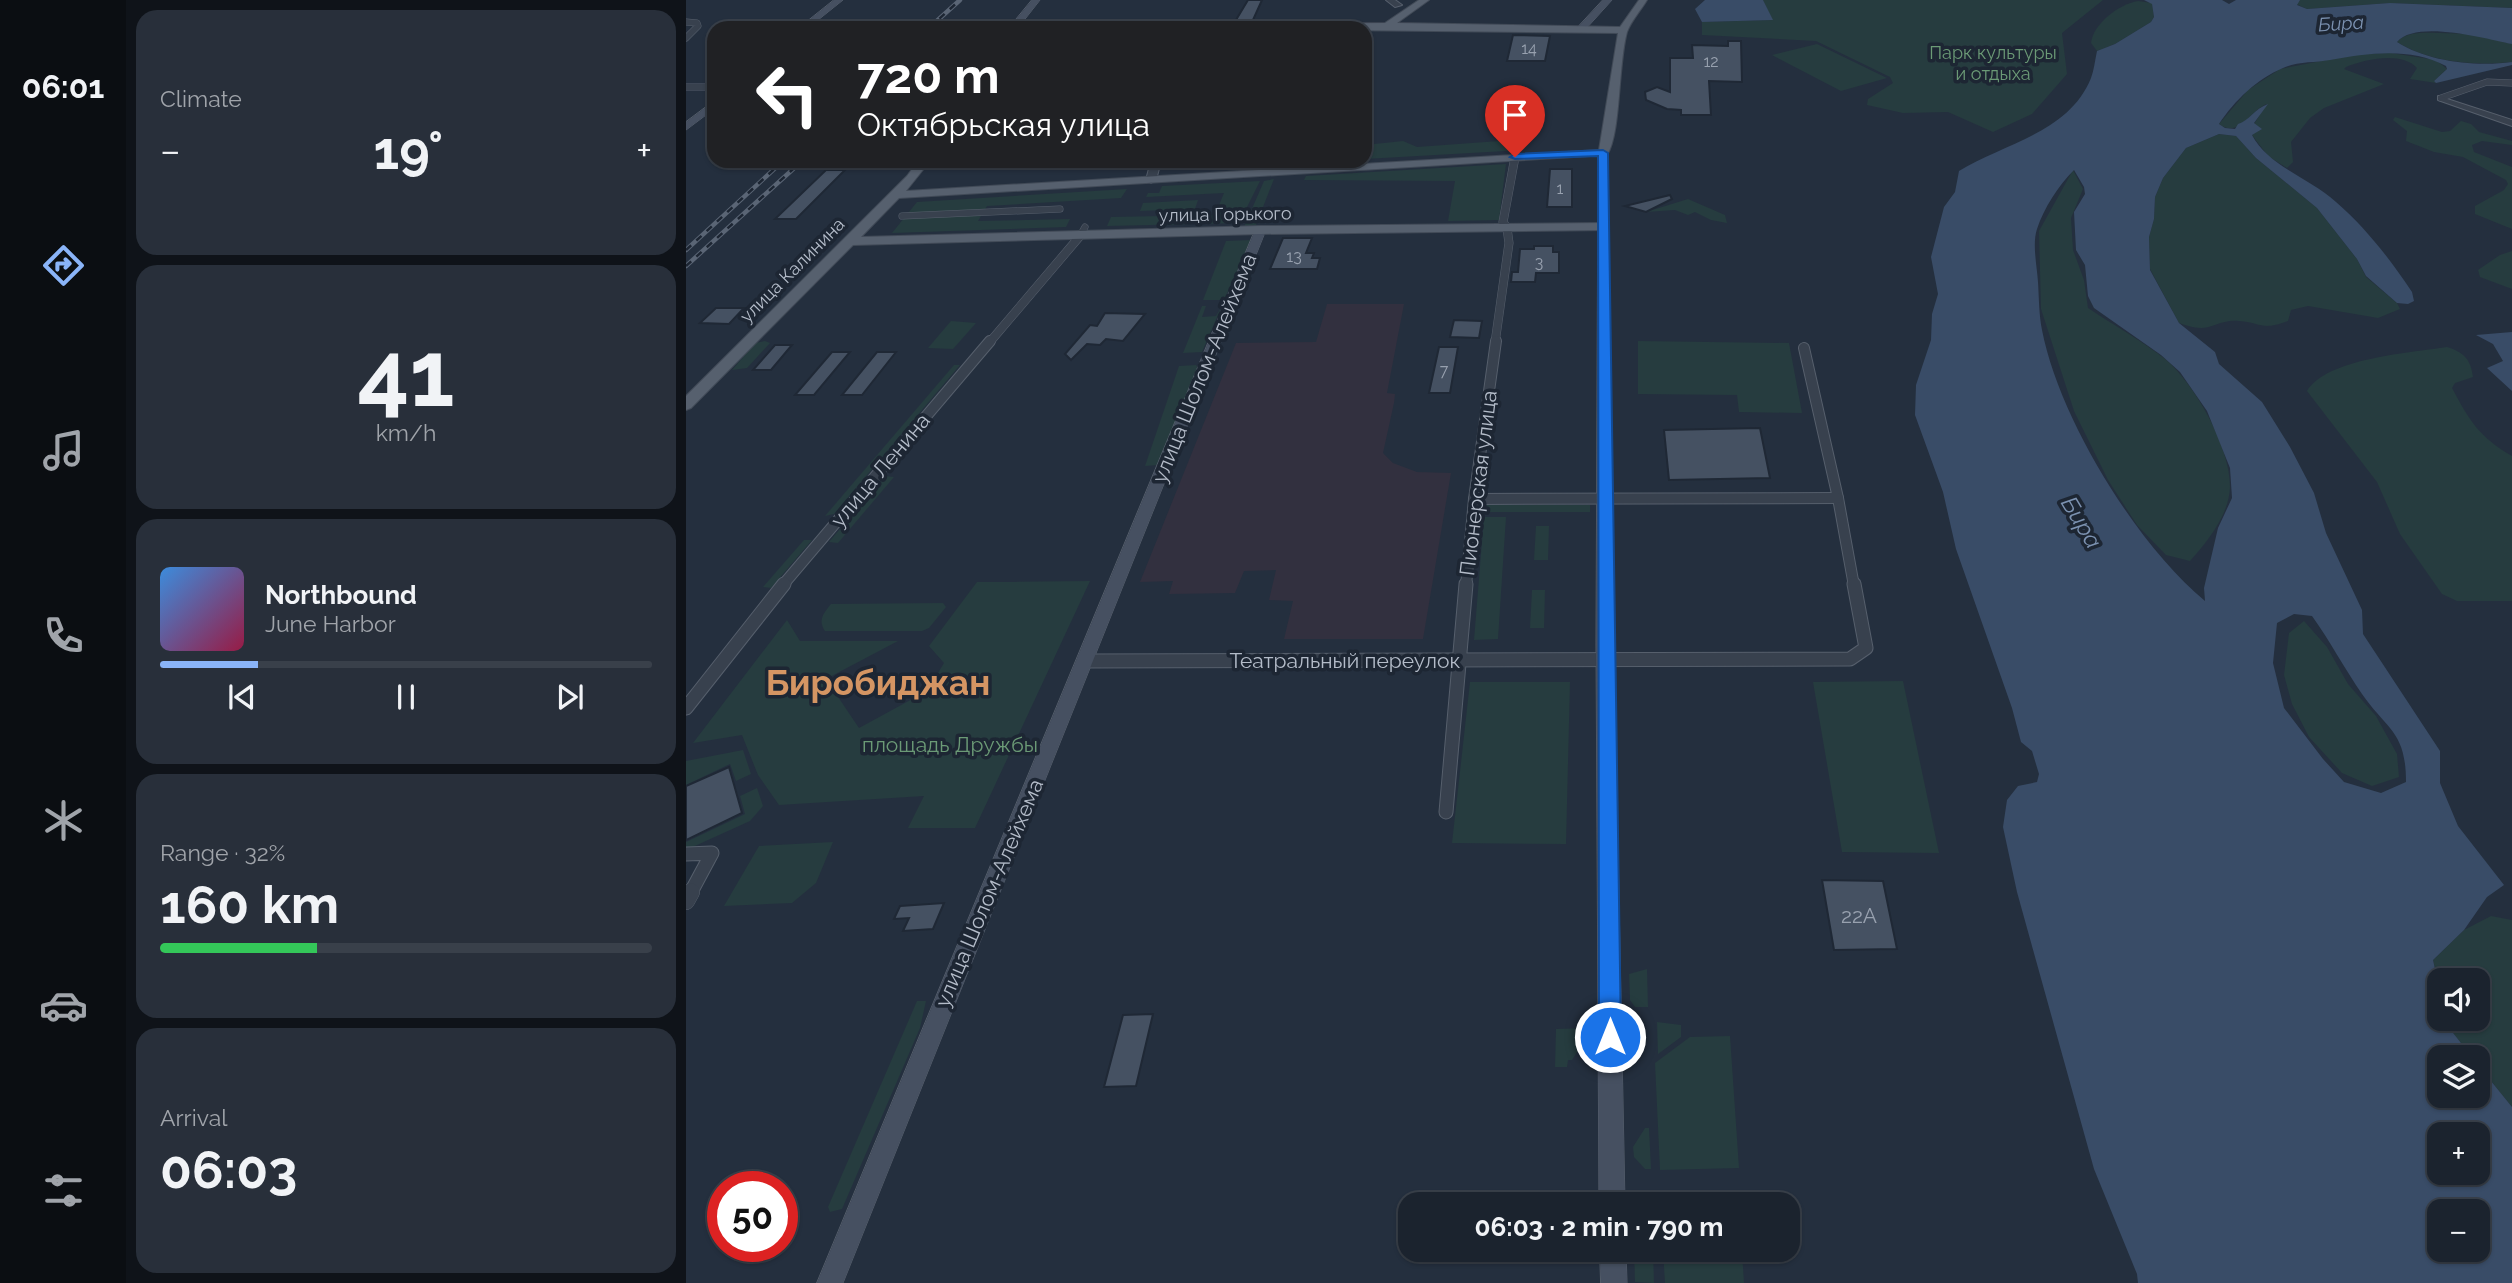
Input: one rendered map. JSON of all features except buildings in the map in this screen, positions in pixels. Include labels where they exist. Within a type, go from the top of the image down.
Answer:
[{"type":"main road","points":[[812,21],[839,0]]},
{"type":"main road","points":[[1019,21],[1036,0]]},
{"type":"main road","points":[[1387,26],[1425,0]]},
{"type":"main road","points":[[1580,29],[1608,0]]},
{"type":"main road","points":[[1612,1192],[1605,661],[1603,153],[1596,142],[1616,32],[1633,0]]},
{"type":"main road","points":[[1616,32],[1643,0]]},
{"type":"main road","points":[[1372,26],[1580,29],[1616,32]]},
{"type":"main road","points":[[686,127],[707,110]]},
{"type":"main road","points":[[1372,166],[1603,153]]},
{"type":"main road","name":"улица Калинина","points":[[686,405],[895,195],[918,168]]},
{"type":"main road","points":[[895,195],[1340,168]]},
{"type":"main road","name":"улица Горького","points":[[848,241],[1082,231],[1603,228]]},
{"type":"main road","name":"улица Шолом-Алейхема","points":[[830,1283],[1261,230]]},
{"type":"main road","points":[[1613,1262],[1614,1283]]},
{"type":"street","points":[[1390,0],[1398,5]]},
{"type":"street","points":[[686,22],[697,23],[698,26],[686,37]]},
{"type":"street","points":[[2441,98],[2487,82],[2512,83]]},
{"type":"street","points":[[686,87],[707,87]]},
{"type":"street","points":[[2441,98],[2512,123]]},
{"type":"street","name":"Пионерская улица","points":[[1446,812],[1474,499],[1509,243],[1507,228],[1503,222],[1515,157]]},
{"type":"street","points":[[1150,180],[1154,168]]},
{"type":"street","points":[[902,216],[1060,209]]},
{"type":"street","name":"улица Ленина","points":[[686,708],[753,620],[1082,231]]},
{"type":"street","points":[[1474,499],[1838,498],[1804,348]]},
{"type":"street","name":"Театральный переулок","points":[[1085,661],[1850,659],[1866,648],[1838,498]]},
{"type":"street","points":[[686,854],[712,853],[686,901]]},
{"type":"shaded area","points":[[1327,304],[1404,304],[1387,393],[1395,394],[1383,453],[1393,463],[1417,472],[1451,473],[1423,639],[1284,639],[1293,601],[1269,600],[1276,570],[1244,571],[1235,593],[1169,594],[1173,581],[1140,582],[1236,343],[1316,342]]},
{"type":"green space","name":"Парк культуры и отдыха","points":[[1763,0],[2103,0],[2062,33],[2067,74],[2032,114],[1993,132],[1948,112],[1903,113],[1867,105],[1868,99],[1893,83],[1890,77],[1816,41],[1702,35],[1702,22],[1772,20]]},
{"type":"green space","points":[[2300,0],[2512,0],[2512,8],[2390,3],[2307,9],[2296,4]]},
{"type":"green space","points":[[2138,1],[2152,3],[2154,17],[2151,22],[2115,44],[2097,51],[2091,43],[2102,22],[2123,6]]},
{"type":"green space","points":[[2411,34],[2471,34],[2512,44],[2512,62],[2453,61],[2423,54],[2397,42]]},
{"type":"green space","points":[[1817,44],[1887,78],[1841,91],[1772,55]]},
{"type":"green space","points":[[2391,53],[2436,60],[2447,69],[2434,81],[2436,83],[2410,79],[2417,68],[2393,58],[2373,59],[2346,67],[2344,69],[2384,84],[2324,108],[2310,118],[2291,142],[2293,162],[2287,168],[2268,156],[2252,135],[2257,128],[2254,124],[2267,104],[2238,126],[2226,128],[2219,124],[2248,90],[2280,69],[2358,54]]},
{"type":"green space","points":[[2395,117],[2442,132],[2450,131],[2461,121],[2471,124],[2479,132],[2512,141],[2512,145],[2482,141],[2472,145],[2474,152],[2512,167],[2512,229],[2475,214],[2475,206],[2504,190],[2508,184],[2506,180],[2463,157],[2434,152],[2406,141],[2407,131],[2393,120]]},
{"type":"green space","points":[[2219,134],[2236,136],[2256,158],[2317,208],[2357,259],[2366,277],[2397,303],[2400,309],[2378,318],[2308,306],[2291,310],[2288,321],[2272,326],[2233,321],[2201,328],[2179,323],[2150,269],[2149,237],[2154,219],[2155,197],[2163,178],[2186,148]]},
{"type":"green space","points":[[1513,140],[1525,144],[1523,150],[1372,159],[1372,144],[1403,141],[1417,147]]},
{"type":"green space","points":[[1506,164],[1499,220],[1448,221],[1455,181],[1304,180],[1306,176]]},
{"type":"green space","points":[[2073,170],[2083,189],[2071,218],[2073,250],[2084,280],[2088,308],[2146,345],[2176,370],[2209,417],[2224,453],[2230,486],[2226,507],[2210,536],[2190,561],[2166,555],[2137,525],[2108,480],[2074,411],[2041,309],[2039,231]]},
{"type":"green space","points":[[1274,179],[1256,225],[1244,227],[1264,181]]},
{"type":"green space","points":[[1260,181],[1239,223],[1107,226],[1111,217],[1215,215],[1224,193],[1146,197],[1148,193],[1159,193],[1162,186]]},
{"type":"green space","points":[[1127,189],[1121,198],[987,206],[978,221],[1070,219],[1066,227],[892,233],[917,202]]},
{"type":"green space","points":[[1688,199],[1725,215],[1727,223],[1711,220],[1695,212],[1688,215],[1675,210],[1646,212]]},
{"type":"green space","points":[[1198,200],[1195,209],[1140,211],[1143,203]]},
{"type":"green space","points":[[1251,240],[1224,300],[1203,300],[1226,241]]},
{"type":"green space","points":[[2512,251],[2512,289],[2480,277],[2478,270],[2500,255]]},
{"type":"green space","points":[[1202,306],[1206,306],[1202,317],[1216,316],[1222,306],[1202,352],[1183,353]]},
{"type":"green space","points":[[951,321],[976,323],[953,349],[928,348]]},
{"type":"green space","points":[[1638,341],[1789,343],[1802,413],[1739,412],[1737,395],[1638,394]]},
{"type":"green space","points":[[755,343],[770,343],[747,368],[732,370]]},
{"type":"green space","points":[[2447,347],[2466,358],[2472,371],[2473,377],[2455,383],[2452,388],[2464,409],[2483,435],[2512,456],[2512,601],[2457,601],[2442,594],[2400,534],[2377,482],[2307,391],[2317,380],[2350,364]]},
{"type":"green space","points":[[954,365],[960,365],[834,514],[825,516]]},
{"type":"green space","points":[[1196,365],[1198,368],[1158,465],[1145,466],[1179,366]]},
{"type":"green space","points":[[885,476],[894,477],[838,543],[829,542]]},
{"type":"green space","points":[[1483,505],[1590,505],[1590,512],[1483,512]]},
{"type":"green space","points":[[1484,517],[1506,517],[1498,639],[1474,640]]},
{"type":"green space","points":[[1536,526],[1549,526],[1548,560],[1534,560]]},
{"type":"green space","points":[[804,540],[812,540],[771,588],[763,587]]},
{"type":"green space","name":"площадь Дружбы","points":[[1090,581],[975,828],[908,828],[924,796],[779,805],[758,775],[742,735],[693,743],[787,620],[800,641],[898,641],[826,679],[859,728],[927,691],[944,663],[929,646],[977,582]]},
{"type":"green space","points":[[1532,590],[1545,590],[1544,628],[1530,628]]},
{"type":"green space","points":[[943,603],[946,607],[929,628],[922,631],[825,631],[822,624],[824,614],[831,604]]},
{"type":"green space","points":[[2304,621],[2327,647],[2348,684],[2376,716],[2397,754],[2399,777],[2372,786],[2342,773],[2309,737],[2292,704],[2284,675],[2289,633]]},
{"type":"green space","points":[[1903,681],[1939,853],[1842,852],[1813,682]]},
{"type":"green space","points":[[1470,682],[1570,682],[1566,844],[1452,843]]},
{"type":"green space","points":[[743,750],[751,774],[736,781],[730,764],[686,785],[686,761]]},
{"type":"green space","points":[[757,788],[763,806],[750,821],[686,850],[686,842],[745,814],[740,796]]},
{"type":"green space","points":[[833,842],[816,883],[792,903],[724,906],[759,846]]},
{"type":"green space","points":[[2491,916],[2512,920],[2512,1107],[2490,1080],[2490,1045],[2463,1045],[2452,1031],[2490,1031],[2490,968],[2435,968],[2433,960],[2464,930]]},
{"type":"green space","points":[[1647,969],[1648,1007],[1635,1007],[1630,1000],[1629,974]]},
{"type":"green space","points":[[917,1001],[926,1001],[920,1028],[842,1209],[830,1212],[828,1207]]},
{"type":"green space","points":[[1657,1022],[1681,1025],[1681,1037],[1658,1054]]},
{"type":"green space","points":[[1588,1028],[1588,1035],[1572,1060],[1568,1060],[1567,1067],[1555,1067],[1556,1029]]},
{"type":"green space","points":[[1730,1036],[1739,1168],[1660,1170],[1655,1063],[1690,1037]]},
{"type":"green space","points":[[1645,1128],[1649,1128],[1651,1169],[1645,1169],[1634,1157],[1633,1147]]},
{"type":"green space","points":[[1634,1262],[1653,1262],[1654,1283],[1635,1282]]},
{"type":"green space","points":[[1664,1262],[1743,1262],[1744,1283],[1665,1283]]},
{"type":"water","points":[[1705,0],[1763,0],[1773,20],[1702,22],[1695,9]]},
{"type":"water","name":"Бира","points":[[2144,0],[2222,0],[2229,4],[2236,0],[2300,0],[2297,5],[2307,9],[2390,3],[2512,8],[2512,44],[2435,31],[2406,35],[2397,42],[2423,54],[2453,61],[2484,64],[2512,62],[2512,65],[2436,83],[2434,81],[2447,69],[2446,66],[2404,54],[2360,55],[2295,64],[2256,84],[2239,99],[2219,124],[2235,129],[2238,124],[2268,104],[2254,123],[2262,129],[2252,135],[2259,146],[2279,164],[2326,194],[2357,222],[2395,268],[2412,292],[2414,301],[2408,304],[2397,303],[2366,276],[2357,259],[2317,208],[2256,158],[2236,136],[2219,134],[2186,148],[2163,178],[2155,197],[2154,219],[2149,237],[2150,270],[2179,323],[2215,352],[2219,364],[2262,402],[2290,447],[2314,493],[2326,533],[2362,610],[2363,634],[2440,751],[2440,783],[2458,826],[2504,885],[2487,897],[2464,930],[2433,960],[2435,968],[2427,968],[2427,1031],[2452,1031],[2463,1045],[2427,1045],[2427,1108],[2490,1108],[2490,1080],[2512,1107],[2512,1283],[2138,1283],[2137,1274],[2094,1169],[2017,892],[2003,827],[2007,800],[2018,786],[2037,782],[2039,774],[2032,751],[2021,742],[2012,708],[1956,549],[1943,492],[1915,415],[1916,385],[1931,340],[1932,314],[1938,294],[1931,257],[1944,207],[1955,192],[1959,171],[2034,135],[2067,112],[2081,97],[2091,78],[2097,51],[2115,44],[2151,22],[2154,17],[2152,4]],"holes":[[[2074,170],[2085,194],[2074,212],[2076,250],[2085,265],[2088,296],[2094,308],[2161,355],[2180,372],[2207,411],[2230,468],[2232,498],[2218,528],[2204,588],[2205,601],[2153,547],[2104,477],[2065,401],[2051,365],[2041,324],[2035,241],[2043,213]],[[2294,614],[2312,616],[2362,694],[2393,732],[2403,752],[2406,782],[2381,793],[2344,782],[2284,708],[2273,663],[2277,623]]]},
{"type":"water","points":[[2512,332],[2512,391],[2487,368],[2503,361],[2493,344],[2476,335]]},
{"type":"railway","points":[[937,21],[960,0]]},
{"type":"railway","points":[[686,250],[775,168]]},
{"type":"railway","points":[[686,266],[794,168]]},
{"type":"district","name":"Биробиджан","points":[[878,682]]},
{"type":"route","points":[[1515,157],[1603,153],[1610,1037]]}]
